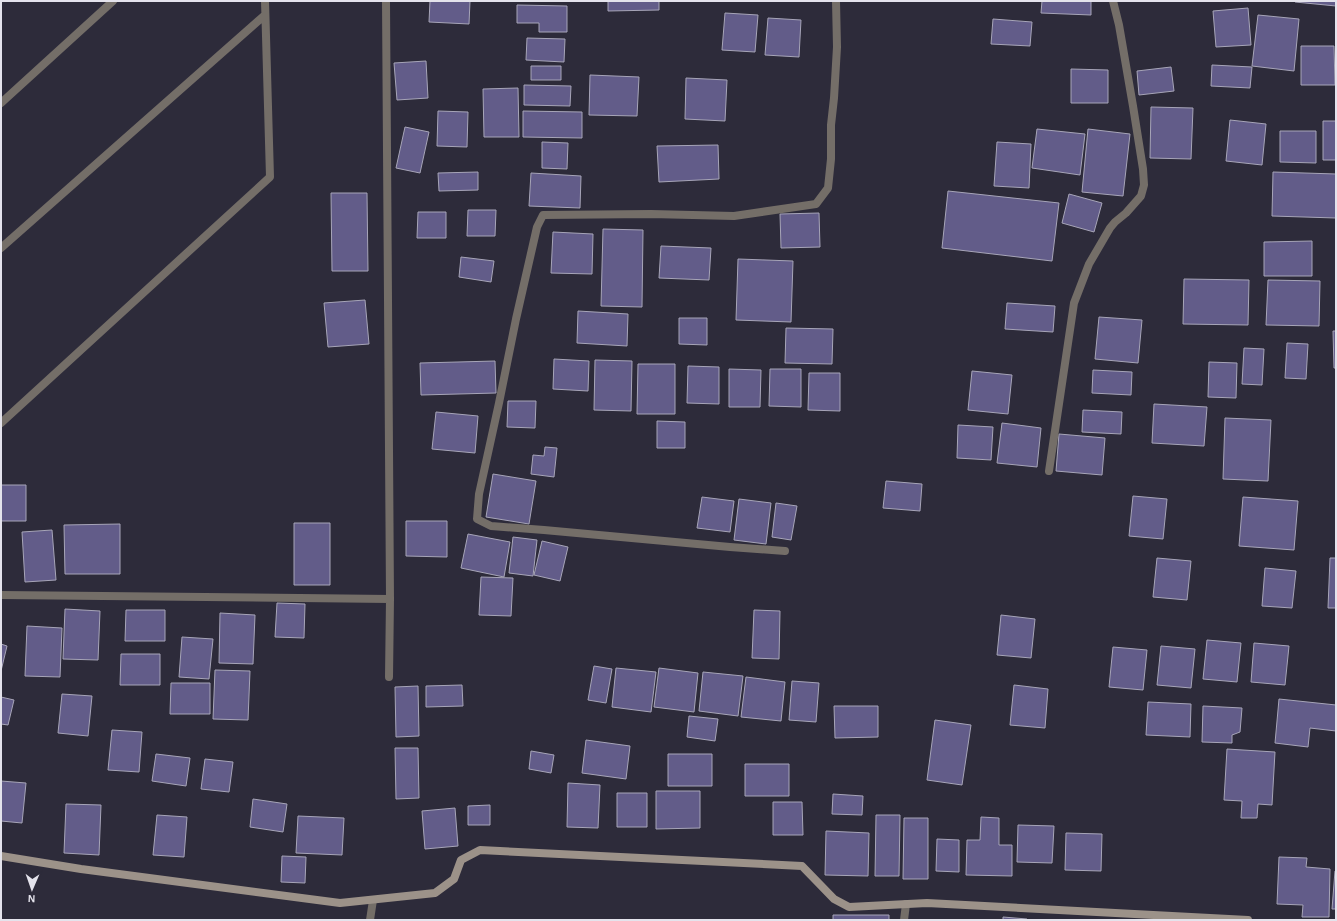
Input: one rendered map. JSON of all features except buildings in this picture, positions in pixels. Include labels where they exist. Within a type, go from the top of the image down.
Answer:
[{"type":"street","points":[[1,103],[113,1]]},
{"type":"street","points":[[1,423],[270,177],[265,1]]},
{"type":"street","points":[[386,1],[390,599],[389,677]]},
{"type":"street","points":[[785,550],[730,547],[491,526],[477,519],[479,494],[516,318],[538,227],[544,215],[651,214],[734,216],[816,204],[828,188],[831,159],[831,126],[837,47],[836,1]]},
{"type":"street","points":[[1049,472],[1074,304],[1089,264],[1110,228],[1114,222],[1141,196],[1144,185],[1143,169],[1133,106],[1119,25],[1113,1]]},
{"type":"street","points":[[1,248],[265,15]]},
{"type":"street","points":[[1,595],[390,599]]},
{"type":"street","points":[[1,856],[81,869],[340,903],[435,893],[454,879],[461,860],[480,850],[802,866],[834,899],[848,907],[927,903],[1248,920]]},
{"type":"street","points":[[370,920],[373,900]]},
{"type":"street","points":[[904,920],[906,904]]}]
